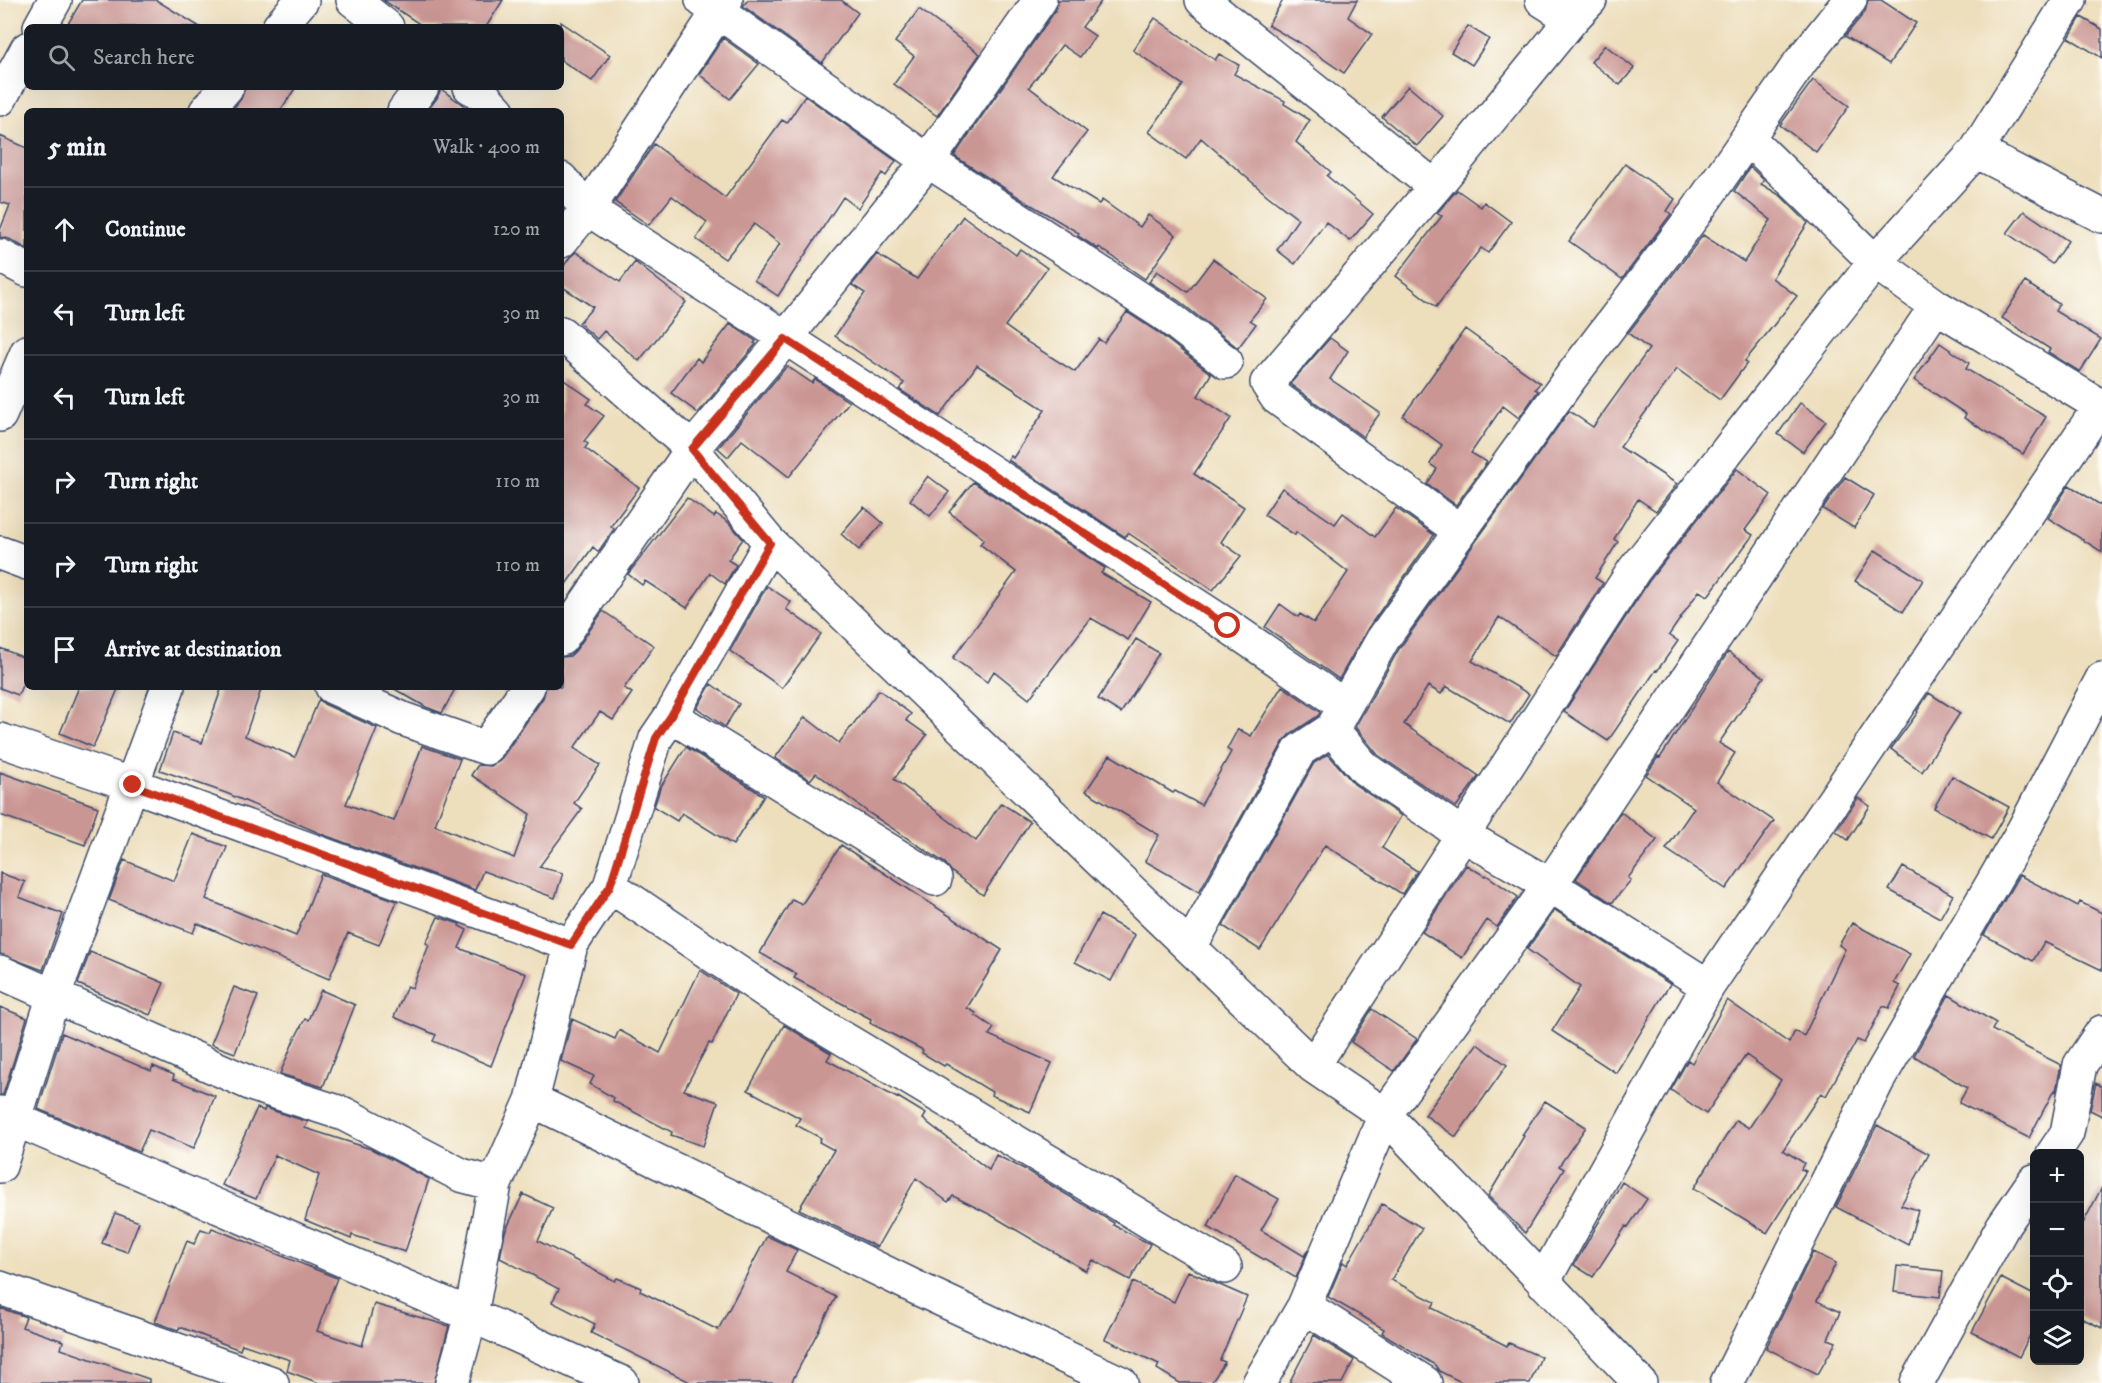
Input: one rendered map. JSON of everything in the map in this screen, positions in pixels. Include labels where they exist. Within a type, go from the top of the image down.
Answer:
[{"type":"street","points":[[42,24],[55,0]]},
{"type":"street","points":[[282,24],[302,0]]},
{"type":"street","points":[[354,0],[383,24]]},
{"type":"street","points":[[564,635],[692,449],[785,339],[927,160],[1040,0]]},
{"type":"street","points":[[1202,0],[1435,187]]},
{"type":"street","points":[[1460,531],[1277,398],[1267,383],[1435,187],[1581,10],[1542,0]]},
{"type":"street","points":[[1190,947],[1300,750],[1339,718],[1383,639],[1571,377],[1694,215],[1801,61],[1850,0]]},
{"type":"street","points":[[1313,1066],[1634,570],[1875,262],[1976,151],[2070,0]]},
{"type":"street","points":[[564,237],[588,209],[715,4],[927,160],[1167,316],[1226,362]]},
{"type":"street","points":[[0,99],[14,60]]},
{"type":"street","points":[[209,108],[224,90]]},
{"type":"street","points":[[406,108],[420,90]]},
{"type":"street","points":[[475,90],[495,108]]},
{"type":"street","points":[[1543,1282],[1708,986],[2101,406],[1936,306],[1875,262],[1748,138]]},
{"type":"street","points":[[1976,151],[2102,216]]},
{"type":"street","points":[[564,182],[588,209],[1228,626],[1339,718],[1365,769],[1463,836],[1550,885],[1708,986]]},
{"type":"street","points":[[0,256],[24,268]]},
{"type":"street","points":[[1259,1383],[1304,1306],[1385,1115],[1550,885],[1936,306]]},
{"type":"street","points":[[564,336],[692,449],[770,543],[1313,1066],[1385,1115],[1640,1383]]},
{"type":"street","points":[[0,415],[24,359]]},
{"type":"street","points":[[452,1383],[471,1316],[495,1184],[532,1100],[571,945],[610,886],[656,738],[671,716],[770,543]]},
{"type":"street","points":[[0,554],[24,562]]},
{"type":"street","points":[[1727,1383],[1878,1080],[2024,829],[2102,680]]},
{"type":"street","points":[[0,1166],[7,1116],[167,690]]},
{"type":"street","points":[[339,690],[403,718],[486,748],[526,690]]},
{"type":"street","points":[[671,716],[935,879]]},
{"type":"street","points":[[0,741],[133,785],[571,945]]},
{"type":"street","points":[[610,886],[779,1000],[1225,1267]]},
{"type":"street","points":[[0,972],[254,1085],[344,1114],[461,1175],[495,1184]]},
{"type":"street","points":[[2057,1149],[2067,1133],[2080,1065],[2102,1032]]},
{"type":"street","points":[[532,1100],[921,1290],[1121,1383]]},
{"type":"street","points":[[7,1116],[622,1383]]},
{"type":"street","points":[[1917,1383],[2003,1226],[2030,1187]]},
{"type":"street","points":[[0,1288],[272,1383]]},
{"type":"street","points":[[1304,1306],[1425,1383]]},
{"type":"building","points":[[82,0],[156,0],[195,24],[68,24]]},
{"type":"building","points":[[383,0],[503,0],[488,24],[419,24]]},
{"type":"building","points":[[748,0],[841,0],[858,13],[822,63],[743,6]]},
{"type":"building","points":[[1058,0],[1102,0],[1082,27],[1095,36],[1080,57],[1062,45],[1029,87],[1087,132],[1053,176],[1099,204],[1102,200],[1140,227],[1148,215],[1176,235],[1145,279],[1099,247],[1098,249],[1078,236],[1079,233],[954,156],[1055,11]]},
{"type":"building","points":[[1283,0],[1357,0],[1348,17],[1372,34],[1344,73],[1297,41],[1268,25]]},
{"type":"building","points":[[1868,0],[1881,0],[1916,23],[1889,64],[1845,36],[1865,12]]},
{"type":"building","points":[[919,9],[980,54],[937,116],[894,84],[914,56],[895,42]]},
{"type":"building","points":[[2081,17],[2102,29],[2102,58],[2069,38]]},
{"type":"building","points":[[1155,18],[1215,60],[1219,54],[1239,65],[1234,74],[1285,101],[1284,104],[1310,120],[1296,142],[1331,172],[1327,176],[1373,214],[1350,241],[1326,222],[1295,264],[1277,250],[1298,219],[1201,138],[1186,159],[1149,132],[1183,85],[1133,50]]},
{"type":"building","points":[[564,24],[610,55],[592,81],[564,62]]},
{"type":"building","points":[[1468,26],[1489,39],[1472,65],[1451,52]]},
{"type":"building","points":[[723,38],[759,64],[730,99],[699,74]]},
{"type":"building","points":[[1605,45],[1634,68],[1620,85],[1591,62]]},
{"type":"building","points":[[1813,80],[1849,106],[1816,152],[1780,125]]},
{"type":"building","points":[[1408,86],[1443,116],[1417,146],[1382,117]]},
{"type":"building","points":[[244,90],[294,90],[282,108],[234,108],[241,99]]},
{"type":"building","points":[[442,90],[467,108],[429,108]]},
{"type":"building","points":[[805,96],[896,161],[886,176],[882,173],[858,208],[843,197],[778,296],[754,280],[780,244],[754,224],[725,259],[696,239],[707,222],[672,196],[649,225],[615,202],[654,144],[725,198],[782,120],[787,123]]},
{"type":"building","points":[[0,136],[24,147],[24,247],[0,237],[0,230],[10,205],[0,202]]},
{"type":"building","points":[[1625,164],[1675,199],[1667,211],[1671,214],[1622,279],[1569,241]]},
{"type":"building","points":[[1750,167],[1764,180],[1761,184],[1781,196],[1808,223],[1772,278],[1797,296],[1745,361],[1747,363],[1720,400],[1677,369],[1620,447],[1677,484],[1656,511],[1638,499],[1614,539],[1618,542],[1595,578],[1603,583],[1556,656],[1499,617],[1472,661],[1529,694],[1510,724],[1446,686],[1441,694],[1428,686],[1404,724],[1479,776],[1456,807],[1378,755],[1355,727],[1399,649],[1569,411],[1593,427],[1649,349],[1628,333],[1703,235],[1744,262],[1771,220],[1734,191]]},
{"type":"building","points":[[1457,190],[1481,207],[1484,202],[1511,222],[1488,253],[1481,248],[1436,307],[1396,276],[1442,216],[1437,213]]},
{"type":"building","points":[[2024,211],[2068,241],[2052,264],[2007,233]]},
{"type":"building","points":[[963,216],[1016,255],[1020,249],[1047,268],[1005,326],[1027,342],[1075,372],[1099,339],[1104,343],[1127,312],[1156,331],[1211,374],[1198,396],[1231,418],[1194,474],[1244,507],[1221,542],[1241,556],[1213,590],[1128,533],[1125,537],[1008,460],[1011,456],[1013,458],[1045,410],[977,365],[940,416],[900,390],[904,383],[835,336],[865,293],[852,285],[877,254],[917,279]]},
{"type":"building","points":[[576,252],[620,282],[635,262],[686,302],[639,361],[604,331],[597,339],[579,323],[593,307],[564,288],[564,266]]},
{"type":"building","points":[[1213,259],[1267,299],[1250,320],[1256,324],[1238,348],[1179,301],[1149,282],[1157,271],[1188,292]]},
{"type":"building","points":[[2025,282],[2059,304],[2055,311],[2101,339],[2080,372],[2048,352],[2050,349],[2002,318]]},
{"type":"building","points":[[730,324],[756,341],[754,343],[756,344],[698,413],[671,393],[697,358],[701,362]]},
{"type":"building","points":[[1465,329],[1540,383],[1535,389],[1538,391],[1519,418],[1503,406],[1471,453],[1487,462],[1456,505],[1427,484],[1437,469],[1430,464],[1442,445],[1403,416]]},
{"type":"building","points":[[1330,338],[1348,351],[1330,379],[1380,413],[1363,437],[1290,384]]},
{"type":"building","points":[[1940,343],[1969,363],[1966,369],[2046,417],[2023,454],[1964,418],[1966,414],[1914,380]]},
{"type":"building","points":[[787,366],[812,383],[815,379],[849,402],[789,477],[742,440],[728,457],[718,448]]},
{"type":"building","points":[[564,380],[591,399],[587,404],[604,416],[584,441],[588,444],[585,448],[639,488],[611,526],[614,529],[598,552],[593,547],[564,587]]},
{"type":"building","points":[[1800,403],[1826,421],[1803,452],[1778,434]]},
{"type":"building","points":[[1737,469],[1771,495],[1745,530],[1753,535],[1708,596],[1699,591],[1669,635],[1678,641],[1608,741],[1564,712],[1649,581]]},
{"type":"building","points":[[928,476],[949,492],[930,516],[910,500]]},
{"type":"building","points":[[1845,477],[1874,495],[1854,528],[1823,509]]},
{"type":"building","points":[[973,482],[1105,568],[1101,573],[1151,602],[1128,640],[1091,618],[1029,699],[994,671],[987,682],[953,658],[1016,572],[980,544],[984,539],[949,512]]},
{"type":"building","points":[[2069,485],[2102,506],[2102,552],[2048,518]]},
{"type":"building","points":[[1282,488],[1335,524],[1343,513],[1375,537],[1396,508],[1434,535],[1368,628],[1339,679],[1265,627],[1280,604],[1298,617],[1300,614],[1314,623],[1348,572],[1296,532],[1295,535],[1264,515]]},
{"type":"building","points":[[687,498],[714,517],[716,514],[728,522],[743,539],[728,560],[736,565],[725,584],[710,573],[687,608],[645,581],[642,585],[628,574]]},
{"type":"building","points":[[864,507],[883,523],[859,550],[841,534]]},
{"type":"building","points":[[1875,550],[1923,580],[1903,612],[1855,581]]},
{"type":"building","points":[[767,586],[791,602],[786,609],[821,634],[782,688],[730,651]]},
{"type":"building","points":[[603,611],[654,646],[624,688],[632,693],[613,720],[600,712],[574,748],[600,765],[574,803],[582,809],[539,867],[563,873],[555,898],[483,871],[475,890],[324,835],[226,793],[160,770],[173,733],[202,743],[221,690],[261,690],[245,736],[295,757],[319,699],[324,704],[377,728],[346,804],[394,821],[422,746],[460,759],[435,825],[514,858],[530,814],[471,775],[478,765],[491,766],[501,759],[543,698],[545,690],[564,690],[564,657],[570,656]]},
{"type":"building","points":[[1136,639],[1159,653],[1121,713],[1098,699]]},
{"type":"building","points":[[0,648],[24,658],[24,681],[18,695],[0,688]]},
{"type":"building","points":[[1728,652],[1764,677],[1719,743],[1735,753],[1717,782],[1774,821],[1726,889],[1666,849],[1694,808],[1646,775],[1658,757],[1660,758]]},
{"type":"building","points":[[711,684],[739,704],[725,727],[697,708]]},
{"type":"building","points":[[1282,686],[1320,712],[1318,716],[1290,734],[1284,741],[1199,892],[1145,861],[1159,835],[1086,791],[1110,755],[1173,793],[1175,791],[1201,805],[1231,752],[1227,749],[1238,729],[1251,736]]},
{"type":"building","points":[[78,690],[118,690],[93,747],[60,733]]},
{"type":"building","points":[[396,690],[454,690],[442,713],[426,707]]},
{"type":"building","points":[[879,690],[911,714],[906,720],[927,735],[894,779],[976,841],[1001,803],[1030,822],[983,895],[952,872],[945,863],[869,813],[816,773],[810,780],[775,758],[805,717],[839,743]]},
{"type":"building","points":[[1929,693],[1960,713],[1922,772],[1891,749]]},
{"type":"building","points":[[686,747],[764,796],[733,845],[682,813],[677,821],[654,807],[660,788]]},
{"type":"building","points":[[1328,754],[1354,784],[1401,816],[1382,848],[1417,871],[1402,894],[1325,845],[1260,950],[1223,926],[1314,763]]},
{"type":"building","points":[[0,772],[98,807],[85,845],[0,815]]},
{"type":"building","points":[[1952,776],[2009,807],[1991,839],[1934,808]]},
{"type":"building","points":[[1858,798],[1870,806],[1848,840],[1836,831]]},
{"type":"building","points":[[1621,812],[1657,840],[1628,878],[1631,880],[1612,903],[1576,879]]},
{"type":"building","points":[[193,834],[227,847],[206,899],[296,936],[321,874],[397,901],[379,945],[348,933],[329,979],[197,923],[193,933],[109,900],[124,860],[174,881]]},
{"type":"building","points":[[841,845],[1002,950],[967,1008],[994,1028],[989,1035],[1052,1063],[1030,1112],[991,1095],[992,1092],[946,1064],[944,1066],[922,1053],[923,1050],[870,1023],[871,1019],[794,978],[797,974],[760,953],[792,899],[802,904]]},
{"type":"building","points":[[1466,865],[1486,875],[1518,897],[1497,927],[1487,920],[1462,958],[1422,932]]},
{"type":"building","points":[[1903,867],[1953,895],[1940,918],[1889,890]]},
{"type":"building","points":[[0,873],[25,882],[19,897],[63,914],[43,970],[0,954]]},
{"type":"building","points":[[2019,875],[2078,906],[2080,902],[2102,913],[2102,970],[2044,942],[2033,961],[1984,935]]},
{"type":"building","points":[[1555,910],[1670,984],[1616,1073],[1552,1031],[1580,987],[1527,949]]},
{"type":"building","points":[[1100,915],[1135,935],[1111,981],[1075,962]]},
{"type":"building","points":[[438,917],[460,924],[459,926],[467,930],[459,948],[526,974],[491,1066],[433,1041],[436,1035],[394,1017],[407,986],[412,988],[429,945],[426,943]]},
{"type":"building","points":[[1852,923],[1910,954],[1894,983],[1900,986],[1889,1008],[1883,1006],[1864,1043],[1857,1040],[1826,1096],[1821,1093],[1783,1150],[1804,1163],[1801,1169],[1806,1171],[1767,1233],[1694,1188],[1736,1120],[1749,1128],[1781,1080],[1746,1055],[1706,1114],[1671,1090],[1688,1060],[1692,1063],[1727,1000],[1789,1043],[1795,1031],[1804,1036],[1845,949],[1839,945]]},
{"type":"building","points":[[90,952],[164,983],[150,1015],[78,984]]},
{"type":"building","points":[[700,970],[736,994],[712,1044],[709,1043],[684,1090],[718,1102],[703,1146],[671,1135],[672,1132],[613,1101],[614,1098],[590,1084],[594,1076],[561,1061],[572,1019],[615,1039],[619,1030],[660,1053]]},
{"type":"building","points":[[234,987],[258,996],[235,1053],[211,1044]]},
{"type":"building","points":[[321,990],[355,1005],[323,1087],[280,1074],[294,1040],[305,1019],[308,1020]]},
{"type":"building","points":[[1949,995],[1996,1023],[1992,1030],[2061,1065],[2056,1091],[2054,1090],[2029,1138],[1959,1103],[1967,1088],[1914,1056]]},
{"type":"building","points":[[0,1007],[27,1018],[3,1095],[0,1095]]},
{"type":"building","points":[[1372,1009],[1417,1039],[1394,1071],[1351,1042]]},
{"type":"building","points":[[784,1025],[831,1053],[827,1060],[926,1114],[923,1119],[989,1170],[996,1155],[1024,1169],[1114,1223],[1113,1225],[1150,1244],[1130,1280],[1093,1260],[1086,1271],[991,1215],[953,1196],[948,1202],[916,1178],[877,1247],[799,1209],[834,1150],[819,1142],[821,1138],[796,1125],[800,1118],[748,1090]]},
{"type":"building","points":[[62,1033],[151,1071],[153,1066],[174,1075],[173,1079],[215,1096],[194,1148],[149,1130],[139,1152],[38,1109]]},
{"type":"building","points":[[1477,1044],[1507,1065],[1456,1137],[1425,1115]]},
{"type":"building","points":[[2096,1083],[2102,1087],[2102,1116],[2090,1110]]},
{"type":"building","points":[[1545,1101],[1586,1127],[1559,1166],[1564,1169],[1525,1233],[1488,1196],[1524,1136],[1522,1135]]},
{"type":"building","points":[[257,1108],[264,1111],[265,1108],[308,1122],[305,1128],[371,1149],[429,1179],[405,1252],[352,1235],[351,1239],[305,1220],[319,1175],[275,1155],[256,1199],[222,1185]]},
{"type":"building","points":[[1877,1125],[1929,1154],[1901,1205],[1918,1210],[1908,1245],[1836,1207]]},
{"type":"building","points":[[1235,1174],[1279,1199],[1261,1230],[1304,1256],[1308,1250],[1296,1278],[1208,1227]]},
{"type":"building","points":[[1622,1182],[1647,1199],[1628,1227],[1626,1226],[1593,1277],[1574,1265]]},
{"type":"building","points":[[2102,1187],[2102,1328],[2084,1319],[2084,1221]]},
{"type":"building","points":[[523,1194],[553,1208],[538,1241],[615,1281],[617,1278],[641,1288],[640,1291],[718,1330],[767,1236],[797,1250],[786,1272],[836,1297],[791,1383],[692,1383],[591,1333],[595,1324],[552,1302],[559,1289],[500,1258],[505,1232]]},
{"type":"building","points":[[1382,1204],[1422,1228],[1391,1280],[1435,1302],[1432,1308],[1507,1346],[1509,1343],[1541,1357],[1530,1383],[1463,1383],[1439,1371],[1435,1365],[1382,1333],[1384,1329],[1328,1297],[1343,1262],[1347,1265]]},
{"type":"building","points":[[115,1213],[139,1222],[127,1252],[102,1243]]},
{"type":"building","points":[[212,1228],[337,1278],[317,1331],[362,1346],[374,1304],[449,1326],[434,1383],[319,1383],[287,1371],[290,1360],[242,1344],[240,1350],[180,1327],[178,1330],[155,1322],[187,1241],[194,1244],[201,1229],[210,1232]]},
{"type":"building","points":[[1813,1252],[1836,1263],[1817,1301],[1840,1312],[1828,1339],[1836,1342],[1818,1374],[1766,1348]]},
{"type":"building","points":[[1897,1266],[1943,1271],[1940,1297],[1894,1292]]},
{"type":"building","points":[[1188,1271],[1247,1297],[1220,1360],[1225,1362],[1211,1383],[1180,1383],[1157,1369],[1159,1364],[1105,1339],[1133,1282],[1174,1302]]},
{"type":"building","points":[[2001,1278],[2030,1293],[2030,1335],[2019,1357],[1972,1332]]},
{"type":"building","points":[[0,1308],[26,1317],[22,1327],[63,1341],[61,1349],[149,1379],[149,1383],[0,1383]]},
{"type":"building","points":[[1314,1335],[1354,1360],[1342,1383],[1289,1383]]},
{"type":"route","points":[[133,785],[571,945],[610,886],[656,738],[671,716],[770,543],[692,449],[785,339],[1228,626]]}]
